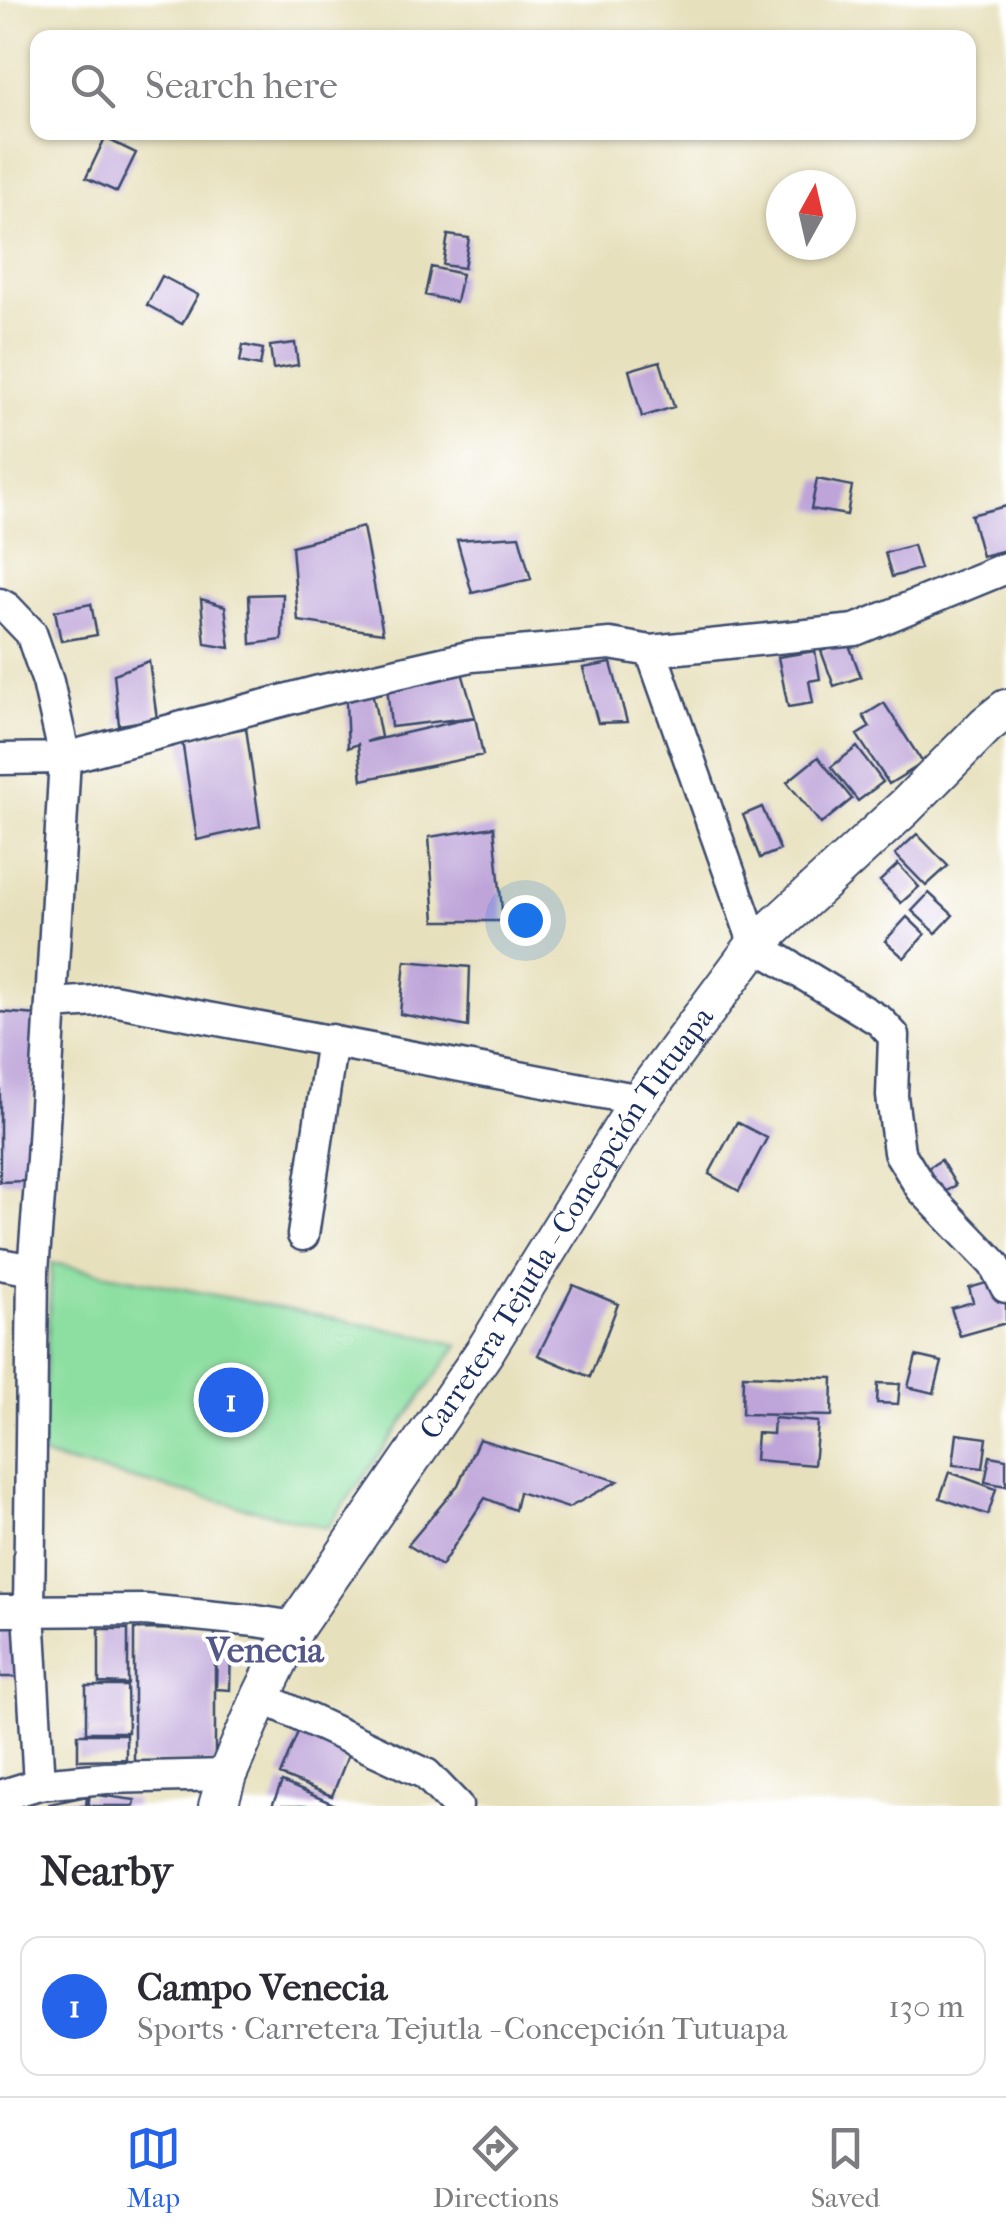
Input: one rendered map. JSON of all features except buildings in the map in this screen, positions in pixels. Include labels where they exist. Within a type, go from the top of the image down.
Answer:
[{"type":"street","points":[[0,759],[65,758],[472,656],[610,644],[651,651],[855,630],[1006,568]]},
{"type":"street","points":[[0,604],[31,633],[48,682],[65,758],[14,1611],[39,1784]]},
{"type":"street","points":[[651,651],[755,946],[880,1020],[894,1036],[892,1096],[899,1152],[921,1188],[994,1264],[1006,1287]]},
{"type":"street","name":"Carretera Tejutla - Concepción Tutuapa","points":[[223,1790],[261,1697],[295,1628],[485,1351],[640,1100],[755,946],[1006,709]]},
{"type":"street","points":[[50,1004],[113,1000],[640,1100]]},
{"type":"street","points":[[303,1235],[332,1040]]},
{"type":"street","points":[[0,1264],[33,1270]]},
{"type":"street","points":[[14,1611],[145,1610],[295,1628]]},
{"type":"street","points":[[261,1697],[426,1774],[457,1806]]},
{"type":"street","points":[[0,1796],[39,1784],[106,1778],[223,1790]]},
{"type":"green space","points":[[52,1263],[458,1345],[327,1528],[41,1456]]},
{"type":"place","name":"Campo Venecia","points":[[231,1400]]},
{"type":"district","name":"Venecia","points":[[265,1650]]}]
